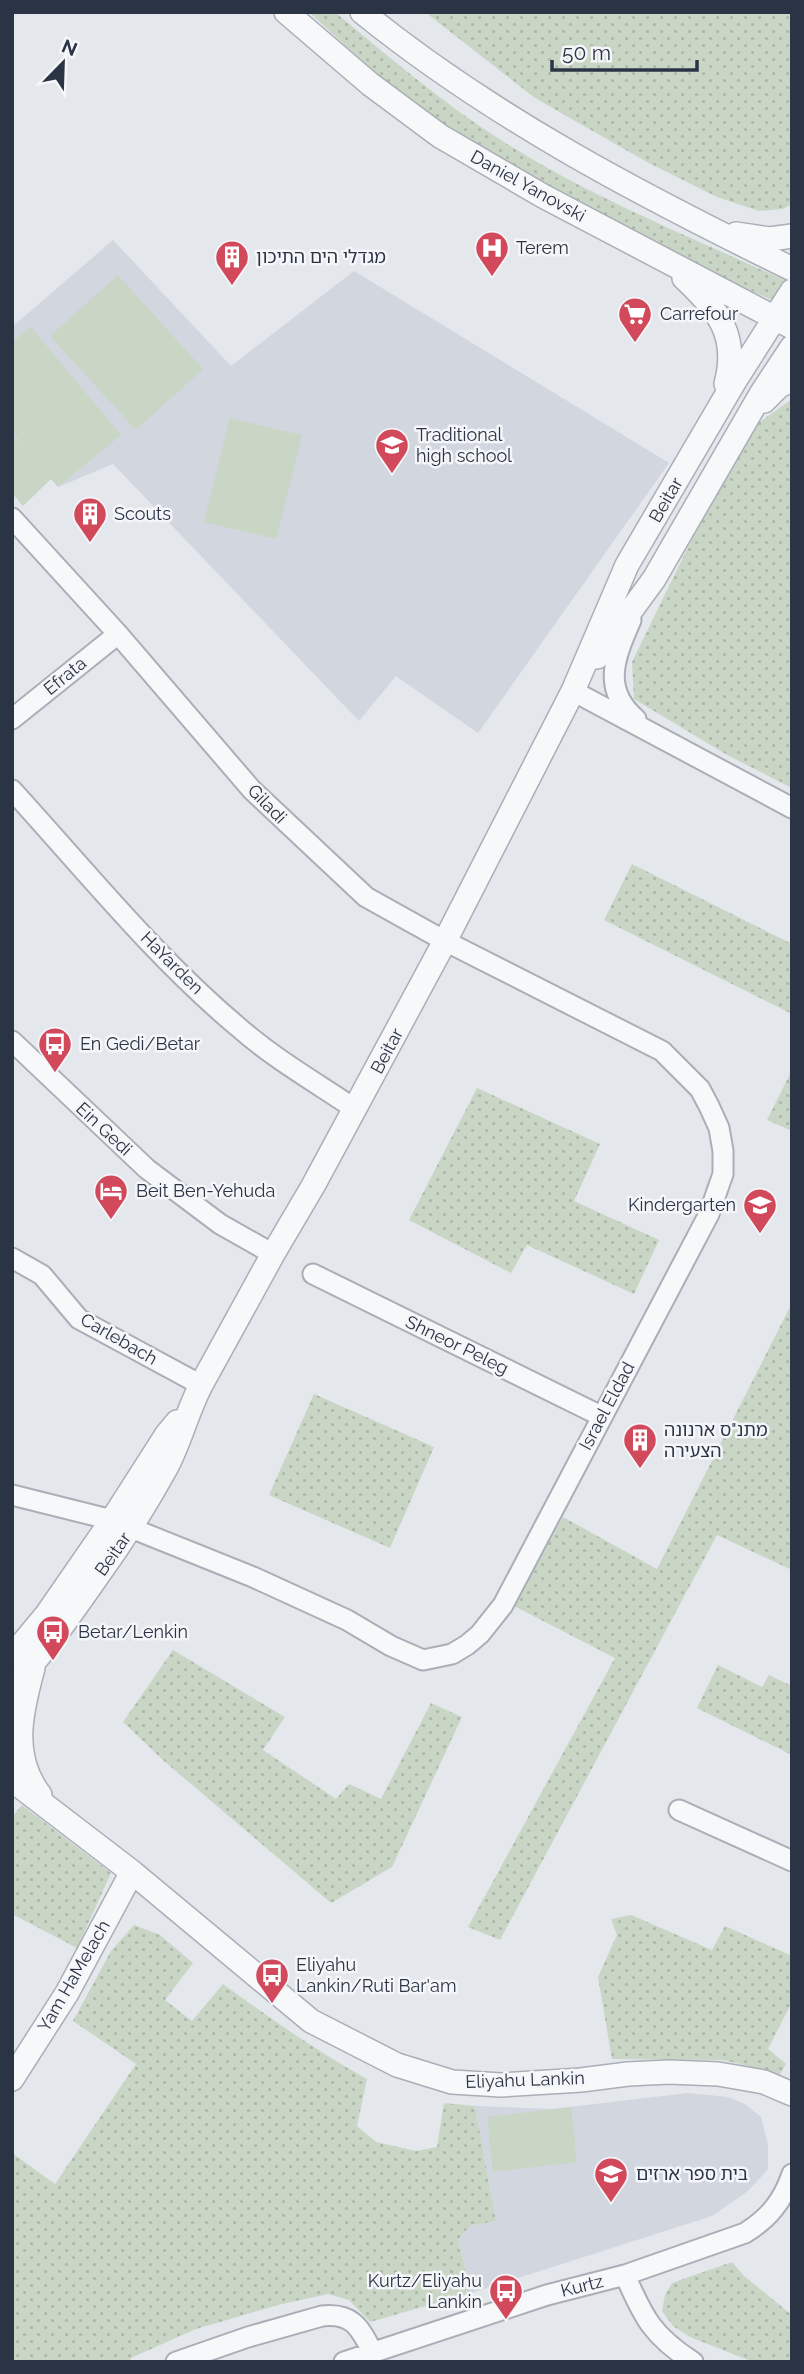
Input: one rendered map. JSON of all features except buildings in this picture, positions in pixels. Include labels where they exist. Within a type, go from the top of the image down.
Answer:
[{"type":"street","name":"Daniel Yanovski","points":[[286,12],[370,84],[440,136],[543,196],[783,322]]},
{"type":"street","points":[[362,12],[451,80],[540,137],[714,231],[792,269]]},
{"type":"street","points":[[714,231],[770,239],[792,236]]},
{"type":"street","points":[[662,258],[704,297],[725,327],[732,360],[721,404]]},
{"type":"street","name":"Beitar","points":[[12,1687],[47,1614],[122,1524],[167,1434],[190,1406],[272,1254],[313,1186],[445,942],[573,691],[628,565],[721,404],[783,322],[792,291]]},
{"type":"street","name":"Beitar","points":[[573,691],[642,596],[792,347]]},
{"type":"street","points":[[747,418],[779,386],[792,380]]},
{"type":"street","name":"Giladi","points":[[12,518],[118,634],[252,790],[366,897],[445,942]]},
{"type":"street","name":"Beitar","points":[[642,596],[624,636],[613,684],[623,706],[634,718],[669,741]]},
{"type":"street","name":"Efrata","points":[[12,719],[118,634]]},
{"type":"street","points":[[573,691],[792,808]]},
{"type":"street","name":"HaYarden","points":[[12,790],[156,949],[235,1025],[269,1052],[355,1109]]},
{"type":"street","name":"Israel Eldad","points":[[12,1495],[122,1524],[253,1577],[347,1619],[391,1646],[423,1660],[452,1654],[480,1634],[503,1605],[709,1214],[723,1174],[723,1151],[719,1128],[700,1089],[662,1051],[445,942]]},
{"type":"street","name":"Ein Gedi","points":[[12,1041],[147,1169],[220,1224],[272,1254]]},
{"type":"street","name":"Carlebach","points":[[12,1258],[42,1275],[79,1319],[201,1385]]},
{"type":"street","name":"Shneor Peleg","points":[[313,1274],[601,1416]]},
{"type":"street","points":[[23,1660],[21,1759],[29,1780],[50,1809]]},
{"type":"street","name":"Eliyahu Lankin","points":[[12,1767],[50,1809]]},
{"type":"street","name":"Eliyahu Lankin","points":[[12,1780],[132,1872],[311,2021],[397,2066],[452,2082],[501,2085],[628,2074],[718,2074],[764,2082],[792,2094]]},
{"type":"street","points":[[679,1810],[792,1861]]},
{"type":"street","name":"Yam HaMelach","points":[[12,2079],[67,1993],[132,1872]]},
{"type":"street","name":"Kurtz","points":[[344,2362],[547,2295],[625,2276],[745,2233],[774,2211],[788,2188],[792,2174]]},
{"type":"street","points":[[625,2276],[640,2311],[653,2329],[668,2345],[693,2362]]},
{"type":"street","points":[[176,2362],[248,2337],[331,2315],[353,2322],[372,2351]]},
{"type":"shaded area","name":"Traditional high school","points":[[113,240],[231,366],[354,271],[669,463],[478,733],[396,676],[359,721],[113,464],[58,487],[12,435],[12,327]]},
{"type":"shaded area","name":"בית ספר ארזים","points":[[688,2093],[728,2097],[745,2104],[761,2117],[768,2145],[768,2169],[748,2191],[712,2216],[471,2293],[458,2240],[470,2226],[496,2221],[475,2106],[553,2109]]},
{"type":"green space","points":[[309,12],[335,12],[439,96],[537,162],[642,216],[786,281],[774,301],[635,237],[522,175],[443,124],[375,73]]},
{"type":"green space","points":[[425,12],[792,12],[792,204],[783,209],[759,211],[717,197],[647,162],[535,98]]},
{"type":"green space","points":[[118,275],[203,369],[136,430],[50,336]]},
{"type":"green space","points":[[31,327],[121,435],[58,487],[51,479],[23,506],[12,493],[12,435],[28,451],[12,432],[12,342]]},
{"type":"green space","points":[[792,399],[792,788],[729,756],[634,699],[632,662],[691,541],[757,424]]},
{"type":"green space","points":[[230,418],[302,435],[276,539],[204,522]]},
{"type":"green space","points":[[632,864],[792,944],[792,1014],[604,920]]},
{"type":"green space","points":[[792,1070],[792,1131],[767,1120]]},
{"type":"green space","points":[[477,1088],[600,1144],[574,1201],[659,1240],[634,1294],[527,1245],[511,1273],[409,1220]]},
{"type":"green space","points":[[792,1303],[792,1570],[717,1535],[500,1940],[468,1927],[615,1658],[514,1606],[563,1517],[657,1569]]},
{"type":"green space","points":[[314,1394],[434,1447],[390,1548],[269,1495]]},
{"type":"green space","points":[[173,1650],[285,1717],[263,1750],[336,1799],[349,1784],[381,1799],[431,1703],[462,1717],[392,1867],[331,1903],[164,1761],[123,1722]]},
{"type":"green space","points":[[718,1665],[762,1687],[769,1675],[792,1686],[792,1755],[697,1708]]},
{"type":"green space","points":[[22,1805],[111,1873],[77,1948],[12,1914],[12,1817]]},
{"type":"green space","points":[[631,1915],[712,1950],[725,1926],[792,1956],[792,2002],[768,2049],[786,2064],[778,2078],[757,2068],[722,2060],[612,2059],[598,1977],[617,1935],[611,1919]]},
{"type":"green space","points":[[134,1925],[160,1935],[193,1963],[165,2000],[192,2021],[223,1984],[311,2046],[367,2079],[357,2126],[376,2142],[416,2151],[437,2147],[444,2103],[475,2106],[496,2221],[470,2226],[458,2240],[471,2293],[370,2322],[349,2300],[328,2294],[278,2305],[196,2329],[127,2362],[12,2362],[12,2153],[55,2184],[136,2064],[73,2021],[111,1951]]},
{"type":"green space","points":[[571,2107],[577,2162],[493,2172],[487,2117]]},
{"type":"green space","points":[[732,2262],[744,2276],[792,2315],[792,2362],[754,2362],[743,2358],[690,2337],[673,2326],[662,2311],[665,2295],[672,2283]]},
{"type":"place","name":"Terem","points":[[492,278]]},
{"type":"place","name":"מגדלי הים התיכון","points":[[232,287]]},
{"type":"place","name":"Carrefour","points":[[635,344]]},
{"type":"place","name":"Traditional high school","points":[[392,475]]},
{"type":"place","name":"Scouts","points":[[90,544]]},
{"type":"place","name":"En Gedi/Betar","points":[[55,1074]]},
{"type":"place","name":"Beit Ben-Yehuda","points":[[111,1221]]},
{"type":"place","name":"Kindergarten","points":[[760,1235]]},
{"type":"place","name":"מתנ\"ס ארנונה הצעירה","points":[[640,1470]]},
{"type":"place","name":"Betar/Lenkin","points":[[53,1662]]},
{"type":"place","name":"Eliyahu Lankin/Ruti Bar'am","points":[[272,2005]]},
{"type":"place","name":"בית ספר ארזים","points":[[611,2204]]},
{"type":"place","name":"Kurtz/Eliyahu Lankin","points":[[506,2321]]}]
